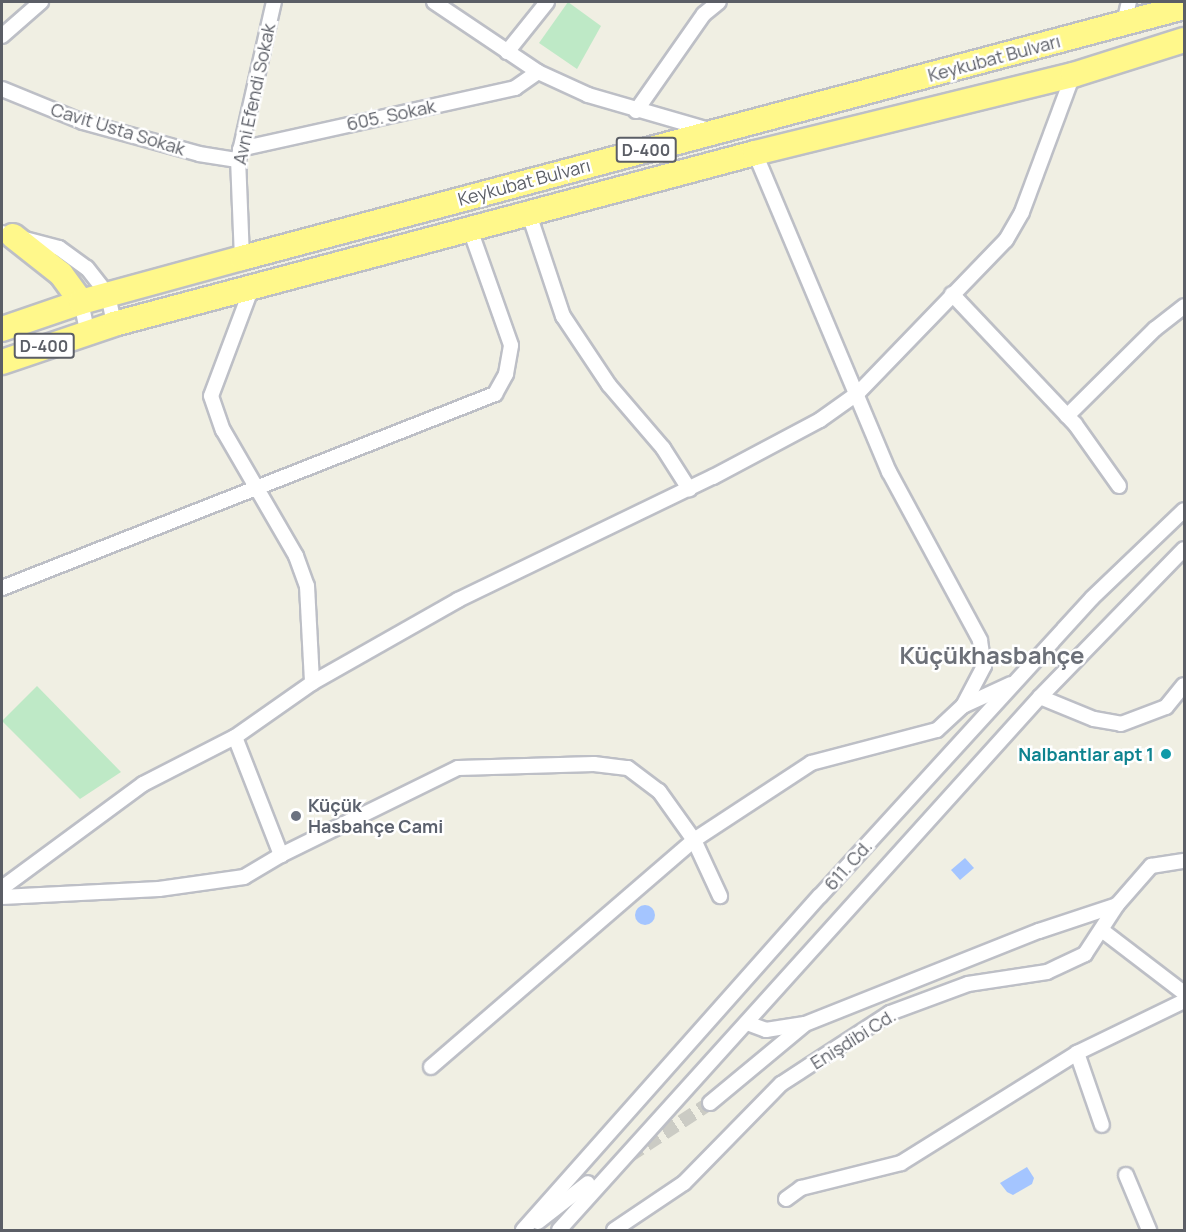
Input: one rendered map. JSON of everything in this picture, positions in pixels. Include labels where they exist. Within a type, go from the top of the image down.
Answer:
[{"type":"highway","name":"Keykubat Bulvarı","points":[[108,296],[716,132],[1126,12],[1179,6]]},
{"type":"highway","name":"Keykubat Bulvarı","points":[[114,324],[755,153],[1072,75],[1185,40]]},
{"type":"highway","points":[[2,329],[81,302],[61,274],[7,235]]},
{"type":"highway","name":"D-400","points":[[81,302],[108,296]]},
{"type":"highway","name":"D-400","points":[[2,362],[114,324]]},
{"type":"street","points":[[2,36],[41,2]]},
{"type":"street","name":"Avni Efendi Sokak","points":[[243,258],[239,154],[274,2]]},
{"type":"street","points":[[434,2],[538,72],[636,111],[716,132]]},
{"type":"street","points":[[507,52],[547,2]]},
{"type":"street","points":[[636,111],[704,14],[718,2]]},
{"type":"street","name":"605. Sokak","points":[[239,154],[515,88],[538,72]]},
{"type":"street","points":[[2,888],[143,784],[235,737],[312,683],[458,600],[689,489],[820,420],[858,393],[1006,240],[1022,212],[1072,75]]},
{"type":"street","name":"Cavit Usta Sokak","points":[[2,88],[84,122],[199,154],[239,154]]},
{"type":"street","points":[[755,153],[858,393],[889,472],[980,640],[984,666],[963,706]]},
{"type":"street","points":[[529,214],[563,316],[609,385],[663,448],[689,489]]},
{"type":"street","points":[[2,588],[495,394],[506,374],[511,345],[470,229]]},
{"type":"street","points":[[7,235],[58,248],[87,268],[108,296],[114,324]]},
{"type":"street","points":[[252,287],[211,396],[223,430],[296,556],[307,586],[312,683]]},
{"type":"street","points":[[952,294],[1067,416],[1119,486]]},
{"type":"street","points":[[81,302],[87,332]]},
{"type":"street","points":[[1067,416],[1155,328],[1185,306]]},
{"type":"street","name":"611. Cd.","points":[[522,1230],[1092,598],[1185,510]]},
{"type":"street","name":"611. Cd.","points":[[559,1230],[1040,697],[1185,549]]},
{"type":"street","points":[[431,1067],[694,840],[811,763],[937,730],[963,706],[1015,682]]},
{"type":"street","points":[[1040,697],[1094,719],[1121,724],[1166,707],[1185,685]]},
{"type":"street","points":[[235,737],[281,855]]},
{"type":"street","points":[[2,897],[159,889],[244,877],[281,855],[458,768],[594,764],[628,768],[659,791],[694,840],[720,896]]},
{"type":"street","name":"Enişdibi Cd.","points":[[614,1230],[684,1183],[781,1084],[890,1013],[968,984],[1047,972],[1085,954],[1103,931],[1117,905],[1151,866],[1185,861]]},
{"type":"street","name":"Enişdibi Cd.","points":[[747,1023],[766,1030],[805,1024],[1039,931],[1117,905]]},
{"type":"street","points":[[1103,931],[1185,993]]},
{"type":"street","points":[[786,1199],[801,1188],[901,1163],[1077,1053],[1185,1001]]},
{"type":"street","points":[[710,1103],[805,1024]]},
{"type":"street","points":[[1077,1053],[1102,1125]]},
{"type":"street","points":[[1126,1175],[1149,1230]]},
{"type":"street","points":[[527,1230],[588,1183]]},
{"type":"green space","points":[[568,2],[601,26],[577,69],[539,43]]},
{"type":"green space","points":[[37,686],[121,772],[80,799],[2,721]]},
{"type":"water","points":[[965,858],[974,868],[960,880],[951,870]]},
{"type":"water","points":[[645,905],[652,908],[655,915],[652,922],[645,925],[638,922],[635,915],[638,908]]},
{"type":"water","points":[[1027,1167],[1034,1178],[1032,1184],[1013,1195],[1007,1192],[1000,1183]]},
{"type":"tunnel","points":[[629,1156],[710,1103]]},
{"type":"place","name":"Nalbantlar apt 1","points":[[1166,754]]},
{"type":"place","name":"Küçük Hasbahçe Cami","points":[[296,816]]},
{"type":"district","name":"Küçükhasbahçe","points":[[992,655]]}]
